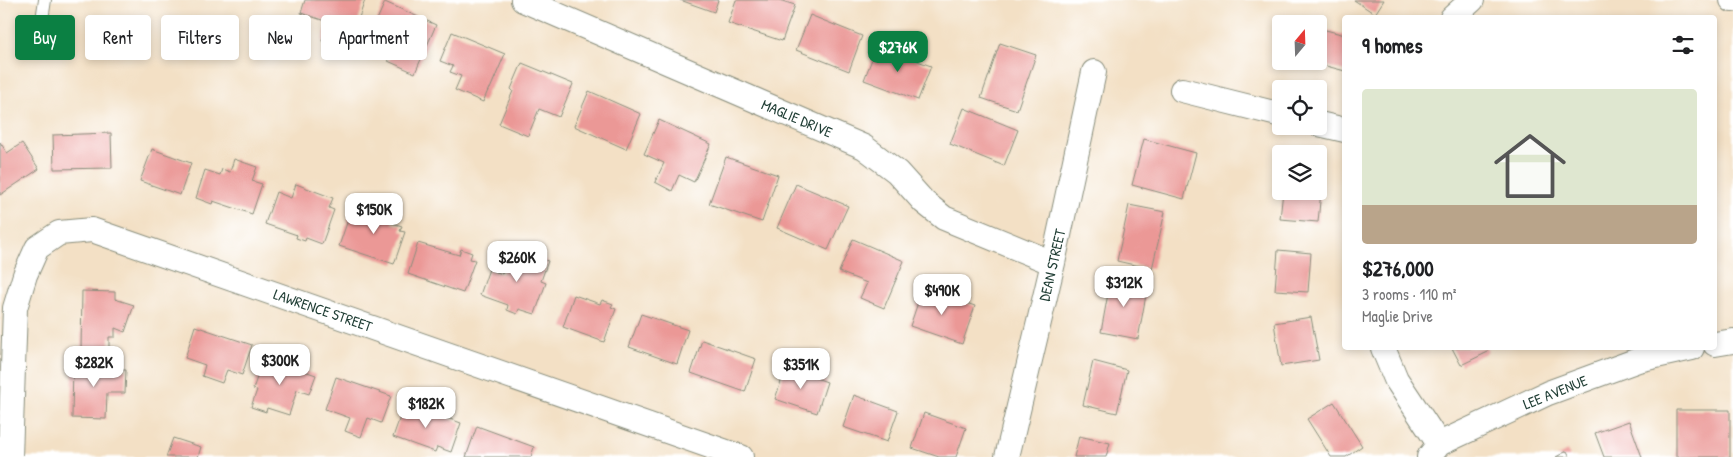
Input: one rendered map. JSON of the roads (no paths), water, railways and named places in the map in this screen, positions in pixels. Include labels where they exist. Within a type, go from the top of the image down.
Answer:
[{"type":"street","name":"MAGLIE DRIVE","points":[[524,0],[864,147],[897,172],[924,202],[944,218],[1053,264]]},
{"type":"street","points":[[1455,15],[1472,0]]},
{"type":"street","name":"DEAN STREET","points":[[1007,457],[1053,264],[1094,72]]},
{"type":"street","points":[[1182,90],[1272,112]]},
{"type":"street","points":[[1327,126],[1342,129]]},
{"type":"street","name":"LAWRENCE STREET","points":[[10,457],[6,383],[14,308],[25,275],[37,248],[59,233],[92,230],[741,457]]},
{"type":"street","points":[[1717,344],[1733,341]]},
{"type":"street","points":[[1384,350],[1396,379],[1434,450]]},
{"type":"street","name":"LEE AVENUE","points":[[1434,450],[1548,393],[1638,360],[1683,350]]}]
